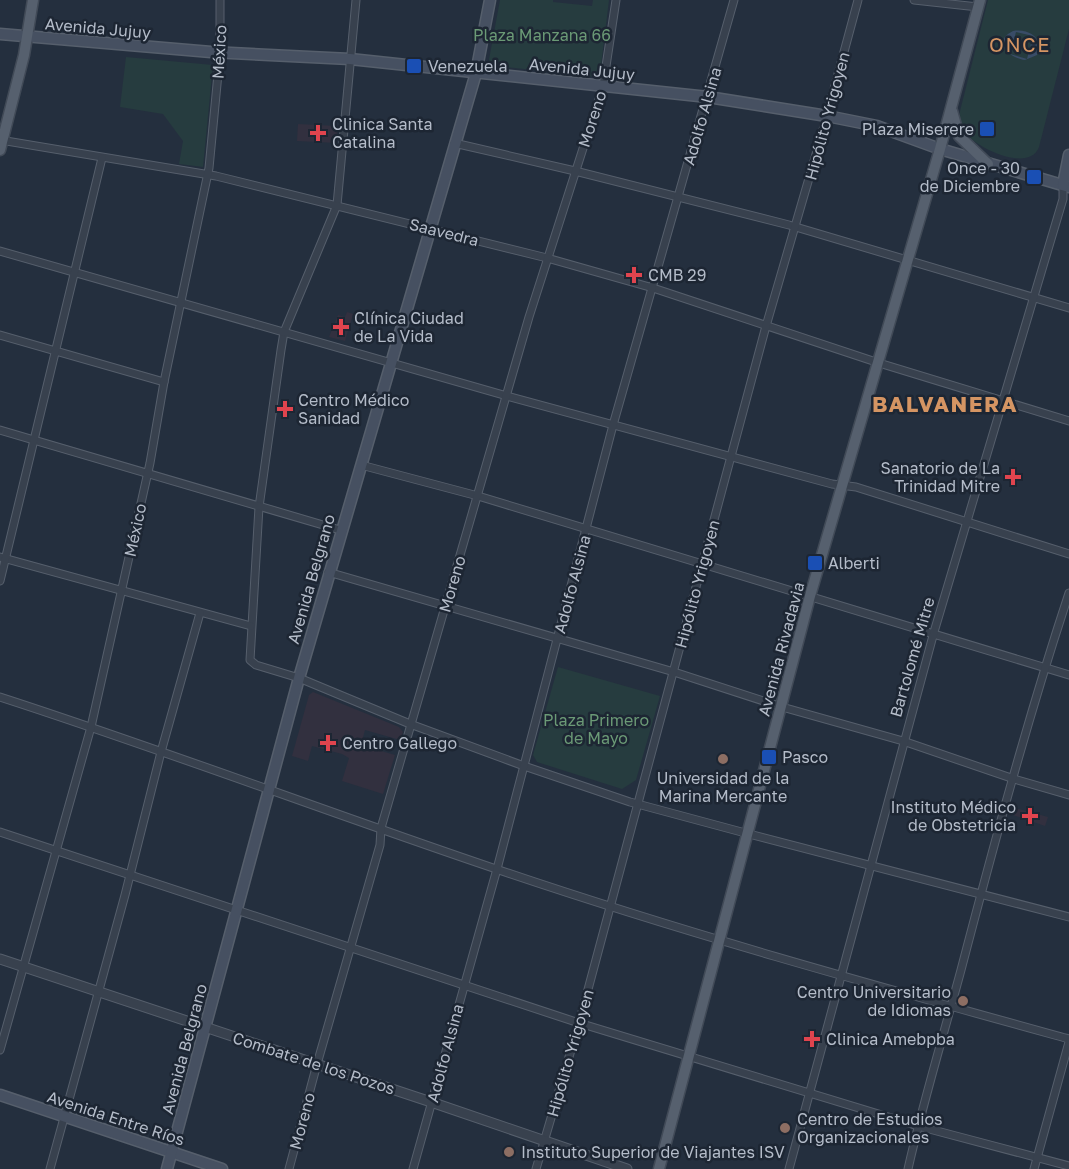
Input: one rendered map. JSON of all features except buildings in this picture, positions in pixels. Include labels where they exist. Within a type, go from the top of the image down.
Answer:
[{"type":"main road","points":[[1,143],[28,37],[33,0]]},
{"type":"main road","name":"Avenida Belgrano","points":[[167,1169],[298,678],[476,73],[490,0]]},
{"type":"main road","name":"Avenida Rivadavia","points":[[659,1169],[810,596],[940,149],[979,3]]},
{"type":"main road","name":"Avenida Jujuy","points":[[0,34],[220,52],[350,59],[708,97],[878,126],[940,149],[1066,186]]},
{"type":"main road","points":[[951,108],[955,129],[959,136],[988,164]]},
{"type":"main road","name":"Bartolomé Mitre","points":[[1066,186],[1069,155]]},
{"type":"main road","name":"Avenida Entre Ríos","points":[[0,1095],[222,1169]]},
{"type":"street","name":"México","points":[[0,1050],[25,968],[91,727],[147,474],[208,175],[220,52],[220,0]]},
{"type":"street","points":[[356,0],[337,205],[284,332],[259,507],[249,658],[252,663],[298,678],[410,724],[524,766],[639,803],[1069,917]]},
{"type":"street","name":"Moreno","points":[[289,1169],[380,845],[381,828],[410,724],[547,258],[603,86],[616,0]]},
{"type":"street","name":"Adolfo Alsina","points":[[413,1169],[497,869],[613,425],[734,0]]},
{"type":"street","name":"Hipólito Yrigoyen","points":[[536,1169],[579,1023],[730,457],[858,0]]},
{"type":"street","points":[[914,0],[979,3]]},
{"type":"street","name":"Saavedra","points":[[1,143],[208,175],[547,258],[653,288],[879,363],[1069,421]]},
{"type":"street","points":[[454,143],[796,226],[1069,308]]},
{"type":"street","points":[[0,581],[3,558],[35,440],[54,351],[102,158]]},
{"type":"street","name":"Bartolomé Mitre","points":[[789,1169],[903,741],[1066,186]]},
{"type":"street","points":[[0,251],[507,396],[730,457],[843,486],[856,487],[1069,554]]},
{"type":"street","points":[[0,335],[164,382]]},
{"type":"street","points":[[0,430],[340,531]]},
{"type":"street","points":[[361,465],[586,528],[934,632],[1069,675]]},
{"type":"street","points":[[3,558],[251,626]]},
{"type":"street","points":[[328,572],[674,672],[782,707],[903,741],[1069,795]]},
{"type":"street","points":[[908,1169],[981,893],[1045,668],[1069,593]]},
{"type":"street","points":[[50,1169],[200,613]]},
{"type":"street","points":[[0,698],[270,788],[497,869],[721,940],[1069,1040],[1034,1169]]},
{"type":"street","points":[[0,832],[579,1023],[918,1126],[1069,1166]]},
{"type":"street","name":"Combate de los Pozos","points":[[0,959],[627,1169]]},
{"type":"shaded area","name":"Clinica Santa Catalina","points":[[298,124],[338,126],[337,143],[297,141]]},
{"type":"shaded area","name":"Clínica Ciudad de La Vida","points":[[347,312],[353,314],[345,341],[329,337],[338,315],[345,317]]},
{"type":"shaded area","name":"Centro Gallego","points":[[313,692],[399,727],[403,732],[400,740],[365,730],[361,745],[395,755],[383,794],[342,781],[349,758],[342,754],[312,746],[308,761],[292,756],[309,695]]},
{"type":"shaded area","name":"Instituto Médico de Obstetricia","points":[[1015,808],[1048,817],[1045,826],[1013,815]]},
{"type":"green space","name":"Plaza Manzana 66","points":[[500,0],[553,0],[553,2],[592,6],[593,0],[609,0],[600,74],[597,77],[488,65]]},
{"type":"green space","name":"Plaza Miserere","points":[[988,0],[1069,0],[1069,29],[1039,147],[1033,155],[1024,158],[1001,155],[978,144],[963,130],[961,123],[960,111]]},
{"type":"green space","points":[[126,57],[213,65],[203,167],[179,164],[183,141],[163,114],[120,107]]},
{"type":"green space","name":"Plaza Primero de Mayo","points":[[558,667],[660,696],[636,780],[622,789],[537,762],[533,755]]},
{"type":"water","points":[[1013,31],[1026,32],[1030,33],[1036,38],[1041,46],[1037,55],[1025,60],[1010,54],[1005,49],[1003,40]],"holes":[[[1016,32],[1033,36],[1027,59],[1010,54]]]},
{"type":"place","name":"Venezuela","points":[[414,66]]},
{"type":"place","name":"Plaza Miserere","points":[[987,129]]},
{"type":"place","name":"Clinica Santa Catalina","points":[[318,133]]},
{"type":"place","name":"Once - 30 de Diciembre","points":[[1034,177]]},
{"type":"place","name":"CMB 29","points":[[634,275]]},
{"type":"place","name":"Clínica Ciudad de La Vida","points":[[341,327]]},
{"type":"place","name":"Centro Médico Sanidad","points":[[285,409]]},
{"type":"place","name":"Sanatorio de La Trinidad Mitre","points":[[1013,477]]},
{"type":"place","name":"Alberti","points":[[815,563]]},
{"type":"place","name":"Centro Gallego","points":[[328,743]]},
{"type":"place","name":"Pasco","points":[[769,757]]},
{"type":"place","name":"Universidad de la Marina Mercante","points":[[723,759]]},
{"type":"place","name":"Instituto Médico de Obstetricia","points":[[1030,816]]},
{"type":"place","name":"Centro Universitario de Idiomas","points":[[963,1001]]},
{"type":"place","name":"Clinica Amebpba","points":[[812,1039]]},
{"type":"place","name":"Centro de Estudios Organizacionales","points":[[785,1128]]},
{"type":"place","name":"Instituto Superior de Viajantes ISV","points":[[509,1152]]},
{"type":"district","name":"ONCE","points":[[1020,45]]},
{"type":"district","name":"BALVANERA","points":[[945,404]]}]
